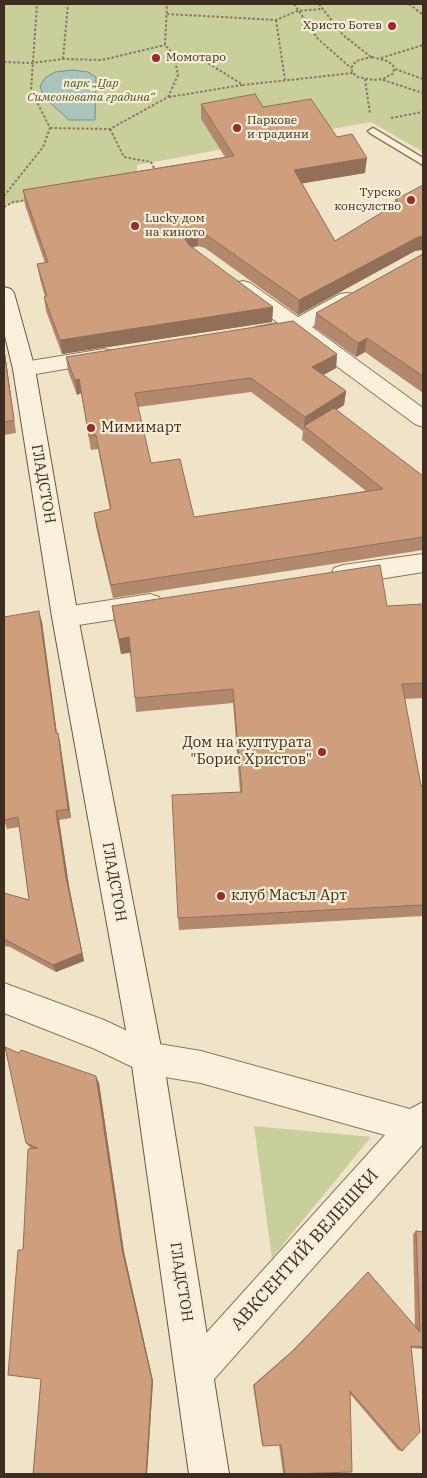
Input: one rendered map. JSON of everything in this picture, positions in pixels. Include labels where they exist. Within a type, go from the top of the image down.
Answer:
[{"type":"street","points":[[228,276],[423,420]]},
{"type":"street","points":[[241,335],[298,326],[365,289]]},
{"type":"street","name":"ГЛАДСТОН","points":[[4,293],[24,369],[65,617],[147,1058],[209,1474]]},
{"type":"street","points":[[24,369],[126,353]]},
{"type":"street","points":[[318,579],[423,563]]},
{"type":"street","points":[[65,617],[174,601]]},
{"type":"street","name":"АВКСЕНТИЙ ВЕЛЕШКИ","points":[[4,998],[108,1038],[147,1058],[201,1067],[420,1126],[195,1373]]},
{"type":"lane","points":[[373,131],[423,162]]},
{"type":"path","points":[[4,196],[43,147],[50,128],[31,90],[31,63],[37,4]]},
{"type":"path","points":[[63,59],[68,4]]},
{"type":"path","points":[[167,4],[164,45],[174,55],[178,75],[168,97]]},
{"type":"path","points":[[294,4],[318,40],[351,68],[353,73]]},
{"type":"path","points":[[319,4],[321,9],[344,35],[372,57]]},
{"type":"path","points":[[409,4],[423,15]]},
{"type":"path","points":[[166,14],[276,20],[297,11],[321,9]]},
{"type":"path","points":[[276,20],[285,80]]},
{"type":"path","points":[[4,62],[31,63],[63,59],[102,60],[164,45]]},
{"type":"path","points":[[380,58],[423,46]]},
{"type":"path","points":[[174,55],[200,58],[243,85]]},
{"type":"path","points":[[351,68],[356,60],[372,57],[380,58],[387,61],[395,69],[423,79]]},
{"type":"path","points":[[50,128],[110,129],[168,97],[243,85],[353,73],[365,79],[383,79],[389,77],[395,69]]},
{"type":"path","points":[[383,79],[423,93]]},
{"type":"path","points":[[389,118],[423,112]]},
{"type":"path","points":[[110,129],[124,157],[151,162],[155,170]]},
{"type":"path","points":[[4,207],[13,202],[33,199]]},
{"type":"green space","name":"парк „Цар Симеоновата градина“","points":[[4,4],[423,4],[423,152],[371,122],[137,165],[137,184],[4,205]]},
{"type":"green space","points":[[254,1126],[371,1137],[272,1258]]},
{"type":"water","points":[[73,70],[88,72],[96,77],[95,120],[69,120],[44,97],[40,86],[45,78],[55,72]]},
{"type":"building","points":[[255,94],[263,107],[311,99],[337,137],[352,134],[367,158],[294,170],[335,241],[399,202],[395,200],[423,185],[423,236],[299,300],[205,234],[197,232],[189,234],[185,239],[189,245],[273,307],[60,340],[44,297],[47,296],[37,264],[48,262],[23,190],[234,156],[201,104]]},
{"type":"building","points":[[423,254],[423,376],[367,338],[358,343],[316,313]]},
{"type":"building","points":[[293,321],[337,354],[312,367],[346,391],[305,417],[251,378],[135,393],[151,463],[180,459],[194,517],[383,489],[304,426],[334,408],[423,476],[423,537],[111,585],[94,513],[111,509],[96,435],[89,436],[79,379],[75,380],[66,357]]},
{"type":"building","points":[[4,351],[14,420],[4,422]]},
{"type":"building","name":"Дом на културата \"Борис Христов\"","points":[[380,565],[387,606],[423,604],[423,683],[402,684],[421,786],[423,786],[423,905],[178,918],[172,795],[242,792],[233,689],[135,698],[129,637],[119,639],[112,606]]},
{"type":"building","points":[[39,611],[68,809],[56,811],[66,878],[82,953],[53,965],[4,939],[4,893],[29,900],[18,817],[4,820],[4,617]]},
{"type":"building","points":[[5,1047],[19,1053],[21,1050],[96,1076],[122,1249],[152,1380],[146,1474],[33,1474],[41,1379],[8,1375],[18,1250],[23,1250],[28,1149],[38,1148],[26,1143]]},
{"type":"building","points":[[416,1231],[423,1232],[423,1347],[411,1346],[420,1432],[402,1451],[350,1391],[352,1472],[285,1474],[281,1445],[263,1446],[254,1385],[295,1349],[368,1272],[420,1332]]},
{"type":"place","name":"Христо Ботев","points":[[392,26]]},
{"type":"place","name":"Момотаро","points":[[156,58]]},
{"type":"place","name":"Паркове и градини","points":[[237,128]]},
{"type":"place","name":"Турско консулство","points":[[411,200]]},
{"type":"place","name":"Lucky дом на киното","points":[[135,226]]},
{"type":"place","name":"Мимимарт","points":[[91,428]]},
{"type":"place","name":"Дом на културата \"Борис Христов\"","points":[[322,752]]},
{"type":"place","name":"клуб Масъл Арт","points":[[221,896]]}]
